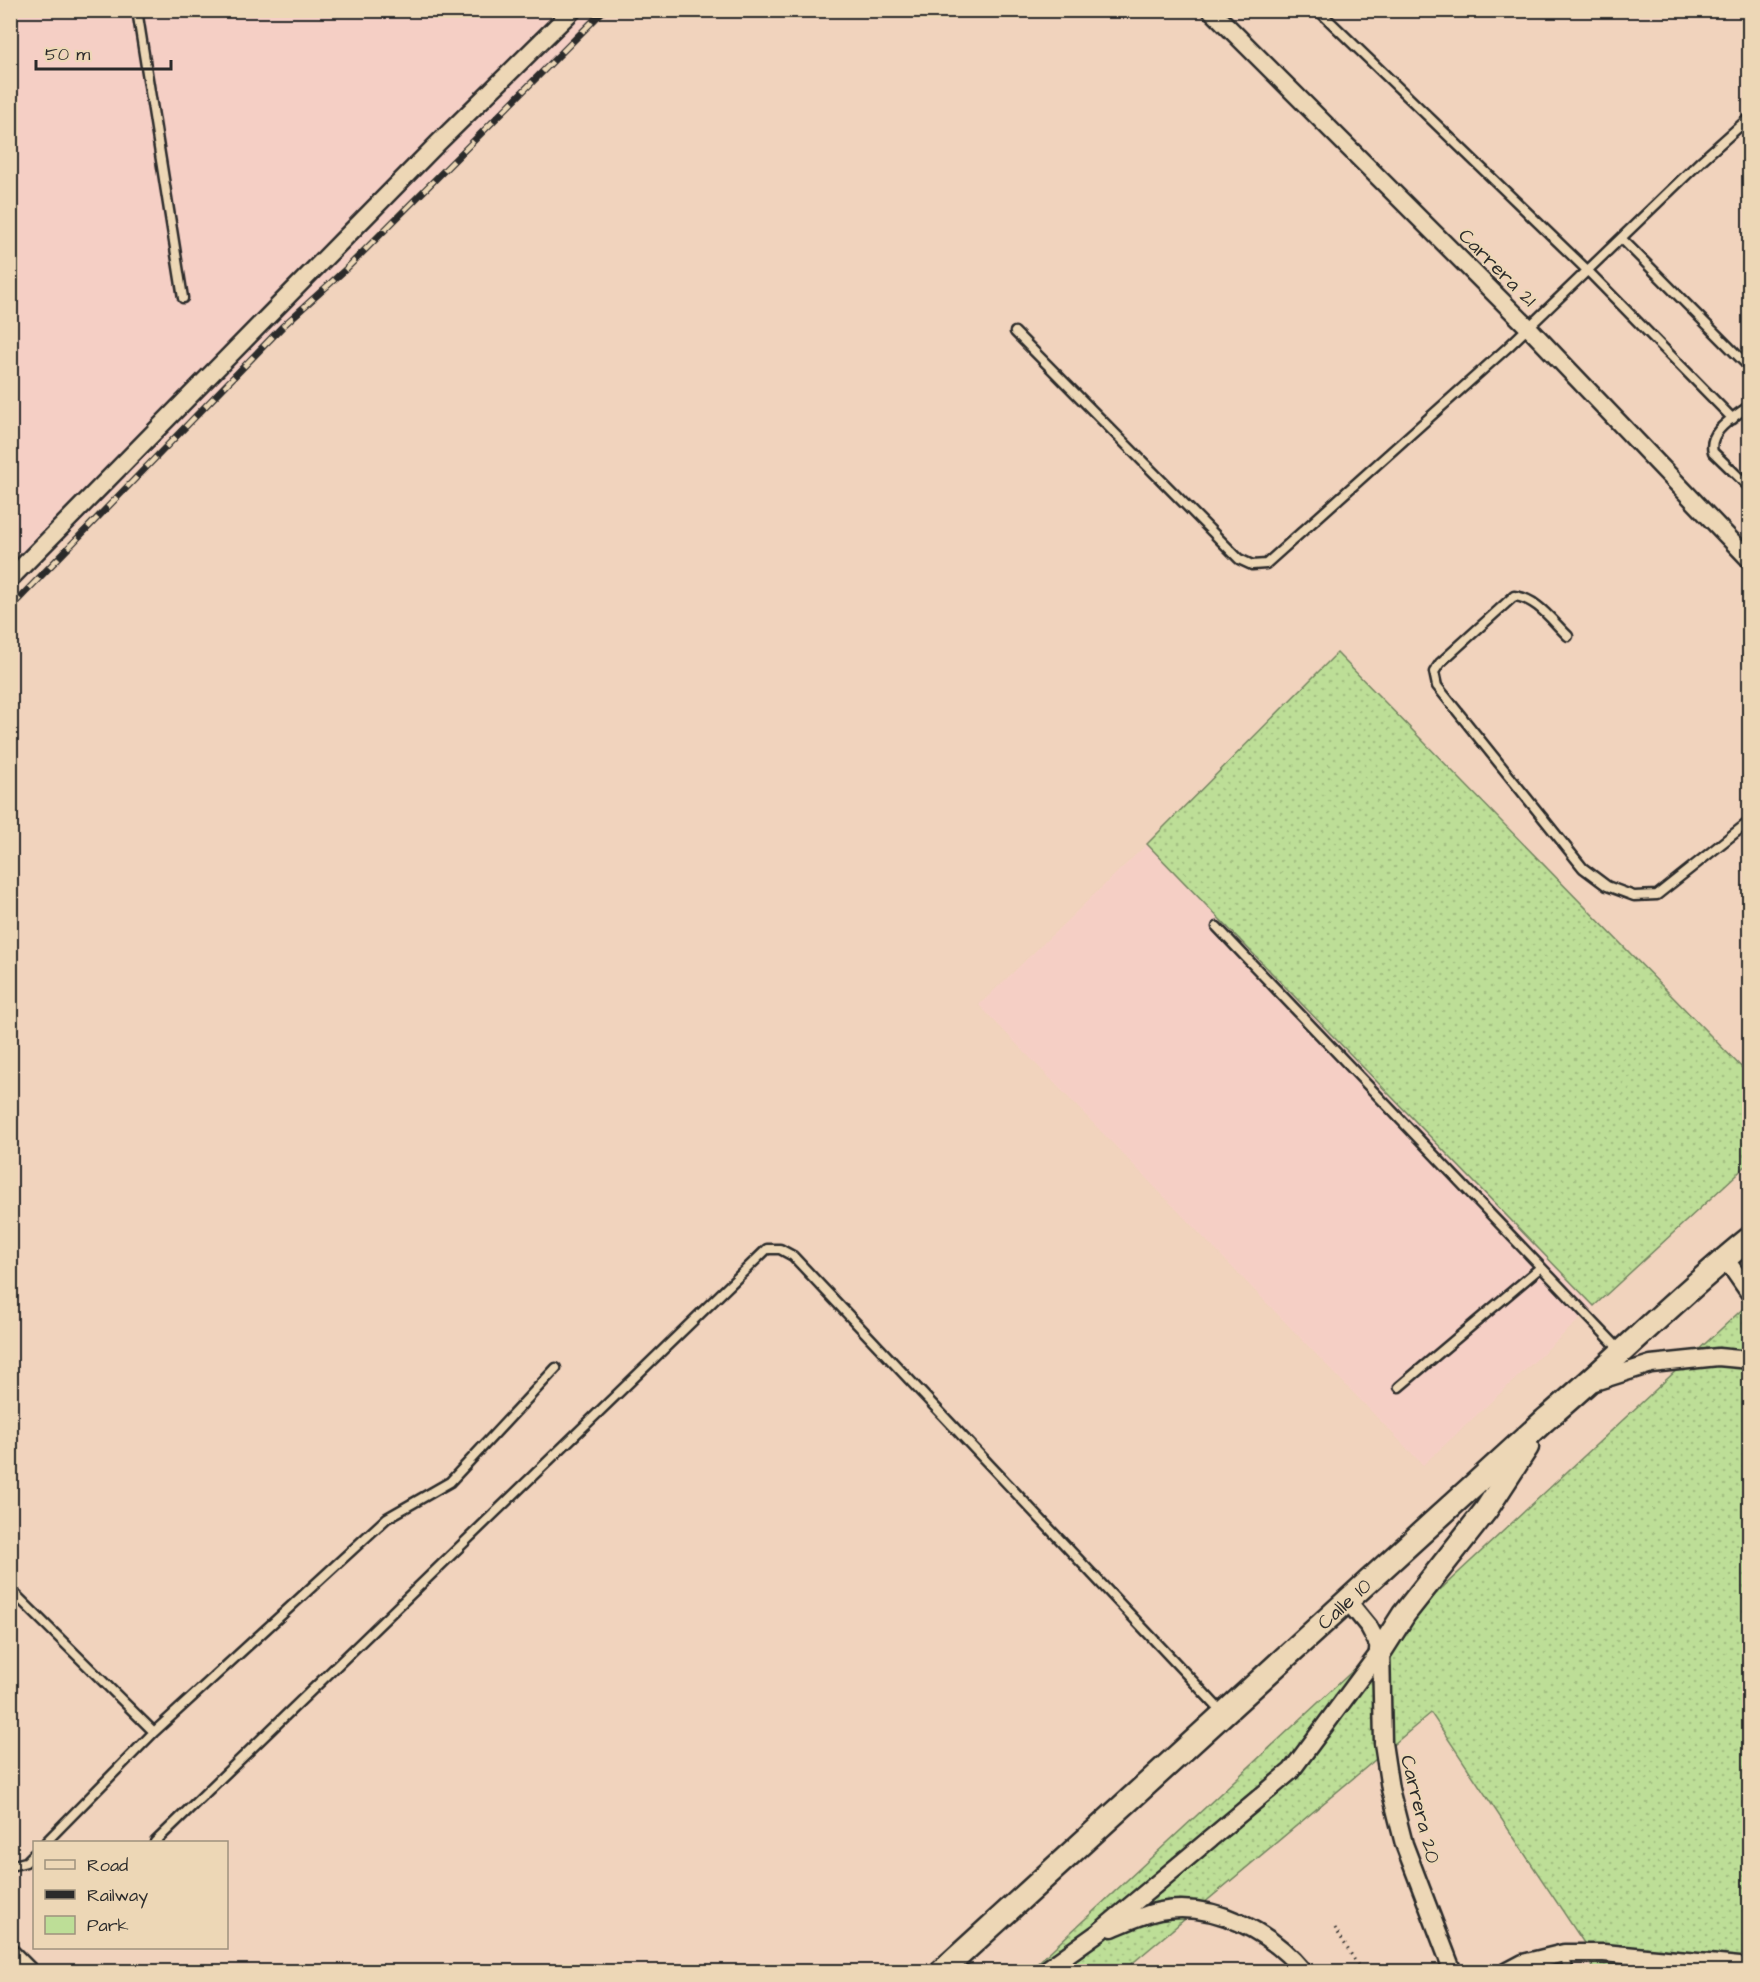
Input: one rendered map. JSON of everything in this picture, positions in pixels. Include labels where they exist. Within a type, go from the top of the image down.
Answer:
[{"type":"main road","name":"Calle 10","points":[[941,1971],[1545,1420],[1749,1238]]},
{"type":"main road","points":[[1381,1650],[1404,1614],[1486,1510],[1545,1420]]},
{"type":"street","points":[[10,579],[438,142],[573,10]]},
{"type":"street","name":"Carrera 21","points":[[1211,10],[1528,327],[1749,560]]},
{"type":"street","points":[[1725,1258],[1749,1294]]},
{"type":"street","points":[[1587,1384],[1651,1364],[1718,1357],[1749,1360]]},
{"type":"street","points":[[1043,1971],[1099,1932],[1223,1831],[1291,1771],[1381,1650],[1369,1627],[1347,1600]]},
{"type":"street","name":"Carrera 20","points":[[1381,1650],[1383,1743],[1390,1789],[1404,1844],[1453,1971]]},
{"type":"street","points":[[1099,1932],[1160,1911],[1191,1910],[1218,1915],[1252,1928],[1276,1944],[1304,1971]]},
{"type":"street","points":[[10,1952],[30,1971]]},
{"type":"street","points":[[1506,1971],[1523,1963],[1564,1953],[1604,1953],[1749,1967]]},
{"type":"lane","points":[[136,10],[183,298]]},
{"type":"lane","points":[[1318,10],[1587,270],[1733,419]]},
{"type":"lane","points":[[1015,332],[1239,559],[1252,565],[1266,564],[1528,327],[1749,117]]},
{"type":"lane","points":[[1621,238],[1749,368]]},
{"type":"lane","points":[[1749,405],[1714,434],[1711,444],[1713,452],[1749,488]]},
{"type":"lane","points":[[1568,636],[1534,602],[1524,597],[1514,596],[1440,663],[1434,672],[1437,686],[1583,868],[1616,890],[1634,896],[1657,895],[1749,821]]},
{"type":"lane","points":[[1217,927],[1623,1352]]},
{"type":"lane","points":[[156,1841],[768,1249],[780,1250],[793,1257],[1224,1715]]},
{"type":"lane","points":[[1399,1387],[1541,1268]]},
{"type":"lane","points":[[47,1841],[154,1732],[387,1518],[450,1482],[556,1368]]},
{"type":"lane","points":[[10,1589],[154,1732]]},
{"type":"lane","points":[[10,1866],[30,1863]]},
{"type":"lane","points":[[1564,1953],[1569,1971]]},
{"type":"path","points":[[1335,1928],[1362,1971]]},
{"type":"shaded area","points":[[11,11],[600,11],[11,593]]},
{"type":"shaded area","points":[[1147,844],[1594,1306],[1423,1465],[979,1005]]},
{"type":"green space","points":[[1337,653],[1749,1075],[1749,1163],[1594,1306],[1147,844]]},
{"type":"green space","points":[[1749,1303],[1749,1971],[1594,1971],[1586,1946],[1431,1713],[1123,1971],[1028,1972]]},
{"type":"railway","points":[[10,608],[283,326],[346,269],[604,10]]}]
